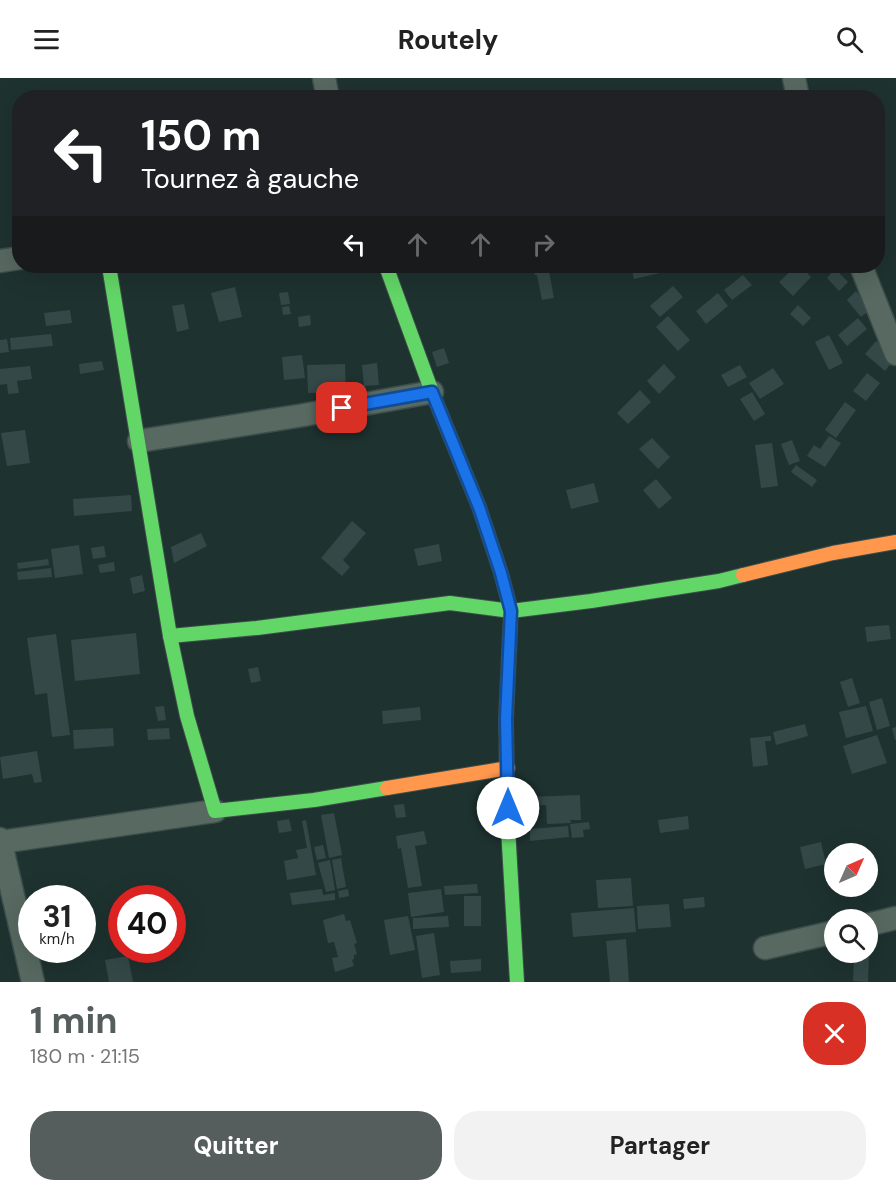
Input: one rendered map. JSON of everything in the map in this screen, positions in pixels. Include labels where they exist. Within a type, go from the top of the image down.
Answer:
[{"type":"street","points":[[110,273],[170,636],[184,704],[215,811]]},
{"type":"street","points":[[389,273],[432,392],[479,507],[511,611],[506,719],[508,828],[517,982]]},
{"type":"street","points":[[864,273],[896,354]]},
{"type":"street","points":[[139,441],[432,392]]},
{"type":"street","points":[[170,636],[257,628],[450,603],[511,611],[719,580],[833,553],[896,542]]},
{"type":"street","points":[[33,982],[0,841],[215,811],[314,800],[508,768]]},
{"type":"street","points":[[878,922],[896,918]]},
{"type":"street","points":[[765,948],[824,934]]},
{"type":"building","points":[[535,273],[549,273],[554,298],[542,300],[537,275]]},
{"type":"building","points":[[633,273],[660,273],[634,279]]},
{"type":"building","points":[[789,273],[807,273],[811,277],[793,296],[779,282]]},
{"type":"building","points":[[831,273],[839,273],[848,282],[839,291],[827,278]]},
{"type":"building","points":[[743,275],[752,285],[732,300],[724,290]]},
{"type":"building","points":[[673,286],[683,297],[660,317],[650,306]]},
{"type":"building","points":[[235,287],[242,317],[219,322],[211,293]]},
{"type":"building","points":[[856,291],[871,309],[861,317],[847,300]]},
{"type":"building","points":[[288,292],[290,304],[281,305],[279,293]]},
{"type":"building","points":[[718,293],[728,306],[706,324],[696,311]]},
{"type":"building","points":[[184,304],[189,329],[177,332],[172,306]]},
{"type":"building","points":[[798,305],[811,318],[803,326],[790,314]]},
{"type":"building","points":[[289,306],[291,314],[283,315],[282,307]]},
{"type":"building","points":[[70,310],[72,323],[46,326],[44,313]]},
{"type":"building","points":[[310,315],[311,325],[299,327],[298,317]]},
{"type":"building","points":[[668,316],[690,340],[678,351],[656,327]]},
{"type":"building","points":[[858,318],[867,329],[847,346],[838,335]]},
{"type":"building","points":[[51,334],[53,346],[11,350],[10,338]]},
{"type":"building","points":[[829,335],[843,363],[829,370],[815,342]]},
{"type":"building","points":[[7,339],[9,352],[0,353],[0,340]]},
{"type":"building","points":[[876,341],[896,357],[885,371],[865,354]]},
{"type":"building","points":[[444,348],[449,363],[437,367],[432,352]]},
{"type":"building","points":[[302,355],[305,378],[284,380],[282,357]]},
{"type":"building","points":[[102,361],[104,370],[80,374],[79,364]]},
{"type":"building","points":[[377,363],[379,385],[364,386],[362,365]]},
{"type":"building","points":[[345,364],[346,392],[308,393],[307,365]]},
{"type":"building","points":[[664,364],[676,377],[659,394],[647,381]]},
{"type":"building","points":[[740,365],[747,377],[728,387],[721,375]]},
{"type":"building","points":[[30,366],[32,379],[17,381],[19,393],[8,394],[7,384],[0,385],[0,369]]},
{"type":"building","points":[[773,368],[784,384],[760,399],[749,383]]},
{"type":"building","points":[[867,373],[880,383],[866,401],[853,391]]},
{"type":"building","points":[[640,390],[651,402],[628,424],[617,413]]},
{"type":"building","points":[[752,392],[765,414],[754,421],[740,399]]},
{"type":"building","points":[[845,402],[856,410],[836,438],[825,430]]},
{"type":"building","points":[[25,430],[30,463],[7,466],[1,433]]},
{"type":"building","points":[[829,436],[841,443],[825,467],[807,456],[814,445],[820,449]]},
{"type":"building","points":[[652,438],[670,457],[658,469],[639,449]]},
{"type":"building","points":[[792,440],[800,461],[789,465],[781,444]]},
{"type":"building","points":[[772,443],[778,486],[761,488],[755,445]]},
{"type":"building","points":[[796,465],[817,480],[812,487],[791,472]]},
{"type":"building","points":[[656,479],[672,498],[659,509],[643,490]]},
{"type":"building","points":[[594,483],[599,502],[571,509],[566,490]]},
{"type":"building","points":[[131,495],[132,511],[74,516],[73,499]]},
{"type":"building","points":[[352,521],[366,533],[343,560],[350,567],[342,576],[321,558]]},
{"type":"building","points":[[201,533],[207,546],[174,563],[171,547]]},
{"type":"building","points":[[439,544],[442,561],[418,566],[414,549]]},
{"type":"building","points":[[79,545],[83,574],[55,578],[51,549]]},
{"type":"building","points":[[104,546],[106,557],[93,559],[91,548]]},
{"type":"building","points":[[48,559],[49,565],[18,569],[17,563]]},
{"type":"building","points":[[114,562],[115,571],[100,573],[98,565]]},
{"type":"building","points":[[51,568],[52,577],[18,580],[17,572]]},
{"type":"building","points":[[142,575],[145,591],[133,594],[130,578]]},
{"type":"building","points":[[889,625],[891,639],[867,642],[865,627]]},
{"type":"building","points":[[136,633],[140,674],[75,681],[71,640]]},
{"type":"building","points":[[56,634],[70,735],[52,737],[47,693],[35,695],[27,638]]},
{"type":"building","points":[[258,667],[261,681],[251,683],[248,669]]},
{"type":"building","points":[[852,678],[860,703],[848,707],[840,682]]},
{"type":"building","points":[[882,698],[890,726],[877,730],[869,702]]},
{"type":"building","points":[[164,706],[166,720],[158,721],[155,707]]},
{"type":"building","points":[[866,706],[873,731],[846,738],[839,712]]},
{"type":"building","points":[[420,707],[421,720],[383,724],[382,711]]},
{"type":"building","points":[[805,724],[808,736],[776,745],[773,732]]},
{"type":"building","points":[[896,727],[896,740],[895,740],[892,728]]},
{"type":"building","points":[[113,728],[114,746],[74,749],[73,730]]},
{"type":"building","points":[[169,728],[170,739],[148,740],[147,729]]},
{"type":"building","points":[[877,735],[887,763],[852,774],[843,746]]},
{"type":"building","points":[[771,736],[771,741],[765,741],[768,765],[753,767],[750,738]]},
{"type":"building","points":[[37,751],[42,782],[34,783],[32,774],[3,779],[0,757]]},
{"type":"building","points":[[580,795],[581,820],[570,820],[571,823],[547,824],[546,805],[529,806],[528,797]]},
{"type":"building","points":[[404,804],[406,817],[396,818],[394,805]]},
{"type":"building","points":[[334,813],[342,855],[329,858],[321,815]]},
{"type":"building","points":[[688,816],[689,829],[660,833],[658,820]]},
{"type":"building","points":[[289,819],[292,831],[279,833],[277,821]]},
{"type":"building","points":[[306,820],[316,875],[287,880],[284,861],[298,858],[296,850],[307,848],[302,821]]},
{"type":"building","points":[[589,822],[590,829],[583,830],[584,837],[572,838],[570,824]]},
{"type":"building","points":[[568,826],[569,837],[530,841],[530,829]]},
{"type":"building","points":[[424,831],[427,844],[415,846],[422,886],[408,888],[401,848],[398,849],[396,836]]},
{"type":"building","points":[[821,842],[824,864],[805,869],[800,847]]},
{"type":"building","points":[[323,845],[326,858],[317,860],[314,847]]},
{"type":"building","points":[[341,858],[346,887],[337,889],[332,860]]},
{"type":"building","points":[[330,860],[335,890],[326,892],[318,863]]},
{"type":"building","points":[[631,878],[633,906],[598,908],[596,880]]},
{"type":"building","points":[[477,884],[478,893],[445,895],[444,886]]},
{"type":"building","points":[[322,889],[323,895],[335,893],[335,900],[292,905],[290,893]]},
{"type":"building","points":[[348,889],[349,896],[339,898],[338,891]]},
{"type":"building","points":[[441,889],[444,912],[411,917],[408,893]]},
{"type":"building","points":[[464,896],[481,896],[481,926],[464,926]]},
{"type":"building","points":[[704,897],[705,907],[684,909],[683,899]]},
{"type":"building","points":[[669,904],[671,927],[638,929],[637,906]]},
{"type":"building","points":[[634,908],[636,932],[573,937],[571,913]]},
{"type":"building","points":[[344,914],[346,921],[350,920],[357,943],[354,944],[357,954],[352,960],[354,966],[335,972],[332,958],[338,957],[334,942],[328,943],[323,920]]},
{"type":"building","points":[[408,916],[415,950],[390,955],[384,920]]},
{"type":"building","points":[[448,916],[449,927],[413,929],[413,918]]},
{"type":"building","points":[[434,933],[440,975],[422,978],[416,936]]},
{"type":"building","points":[[626,939],[629,982],[610,982],[606,941]]},
{"type":"building","points":[[108,959],[108,963],[129,963],[133,982],[109,982],[105,960]]},
{"type":"building","points":[[481,959],[481,971],[451,973],[450,961]]},
{"type":"building","points":[[854,963],[869,963],[868,982],[853,981]]},
{"type":"traffic: fast","points":[[110,273],[170,636],[187,716],[215,811],[314,800],[387,788]]},
{"type":"traffic: fast","points":[[389,273],[432,392],[479,507],[511,611],[506,719],[508,828],[517,982]]},
{"type":"traffic: fast","points":[[170,636],[257,628],[450,603],[511,611],[591,601],[719,581],[743,575]]},
{"type":"traffic: slow","points":[[743,575],[833,553],[896,542]]},
{"type":"traffic: slow","points":[[387,788],[508,768]]},
{"type":"route","points":[[342,408],[432,392],[479,507],[511,611],[506,719],[508,808]]}]
